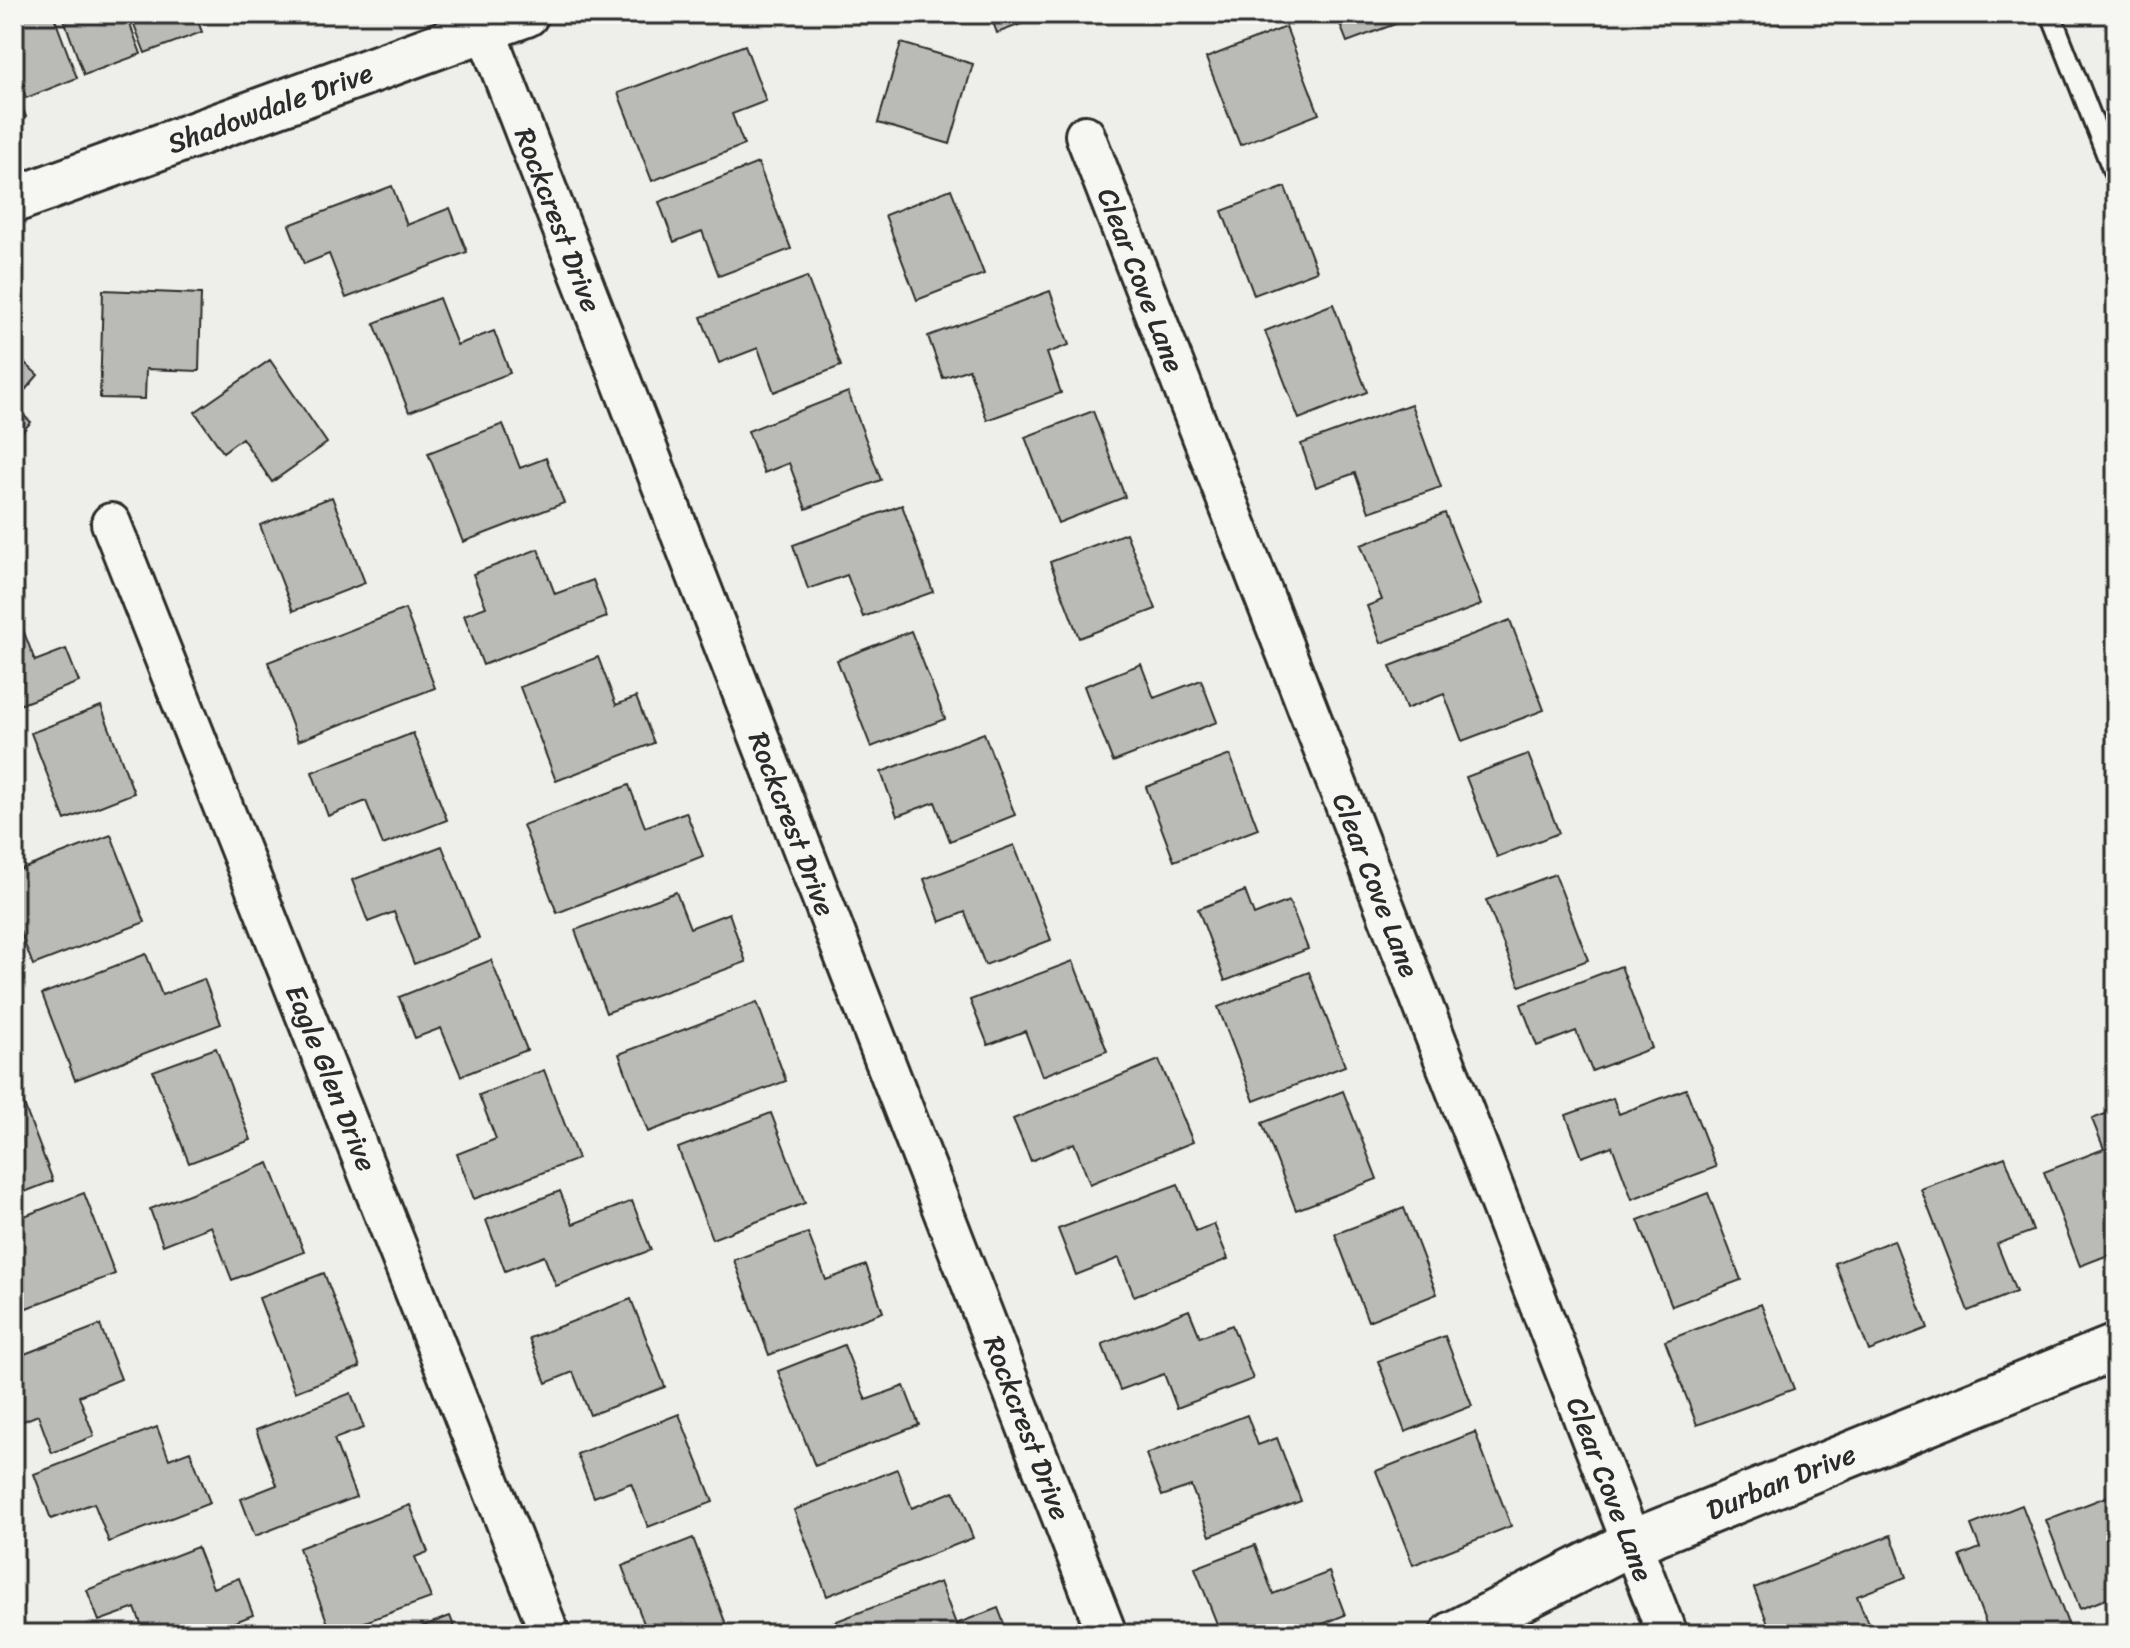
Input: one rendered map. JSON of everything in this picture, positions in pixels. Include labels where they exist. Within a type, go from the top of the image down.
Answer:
[{"type":"street","name":"Shadowdale Drive","points":[[14,200],[482,22],[526,14]]},
{"type":"street","name":"Rockcrest Drive","points":[[482,22],[1107,1634]]},
{"type":"street","name":"Clear Cove Lane","points":[[1085,135],[1667,1634]]},
{"type":"street","name":"Eagle Glen Drive","points":[[111,523],[550,1634]]},
{"type":"street","name":"Durban Drive","points":[[1453,1634],[1631,1543],[2116,1347]]},
{"type":"lane","points":[[2051,14],[2116,179]]},
{"type":"building","points":[[14,14],[53,14],[77,78],[26,98],[14,67]]},
{"type":"building","points":[[62,14],[126,14],[141,54],[84,75]]},
{"type":"building","points":[[130,14],[195,14],[202,32],[145,53]]},
{"type":"building","points":[[990,14],[1048,14],[997,33]]},
{"type":"building","points":[[1119,14],[1154,14],[1152,22]]},
{"type":"building","points":[[1336,14],[1422,14],[1347,42]]},
{"type":"building","points":[[1286,27],[1319,114],[1240,145],[1206,58]]},
{"type":"building","points":[[901,43],[973,64],[950,144],[878,123]]},
{"type":"building","points":[[745,45],[766,101],[732,114],[744,145],[652,181],[618,93]]},
{"type":"building","points":[[14,85],[26,117],[14,122]]},
{"type":"building","points":[[758,163],[791,249],[719,276],[702,231],[674,242],[659,202]]},
{"type":"building","points":[[392,186],[407,225],[450,208],[467,252],[346,298],[329,254],[304,264],[289,225]]},
{"type":"building","points":[[1285,187],[1317,271],[1254,295],[1222,211]]},
{"type":"building","points":[[951,189],[984,274],[917,300],[885,215]]},
{"type":"building","points":[[807,277],[841,366],[774,392],[758,348],[719,363],[701,317]]},
{"type":"building","points":[[103,290],[201,294],[199,371],[146,369],[145,399],[100,398]]},
{"type":"building","points":[[1050,291],[1069,345],[1047,353],[1061,393],[987,420],[969,369],[943,378],[928,336]]},
{"type":"building","points":[[439,298],[457,345],[494,331],[510,373],[409,412],[374,323]]},
{"type":"building","points":[[1333,304],[1367,392],[1299,419],[1265,331]]},
{"type":"building","points":[[14,353],[38,375],[14,403]]},
{"type":"building","points":[[270,360],[327,443],[272,482],[242,438],[223,452],[195,412]]},
{"type":"building","points":[[848,392],[881,480],[806,509],[789,463],[764,473],[748,431]]},
{"type":"building","points":[[1411,404],[1441,487],[1369,512],[1355,473],[1316,487],[1301,444]]},
{"type":"building","points":[[14,407],[31,422],[14,441]]},
{"type":"building","points":[[1093,411],[1125,497],[1058,523],[1025,437]]},
{"type":"building","points":[[503,424],[520,468],[546,458],[564,503],[463,542],[428,453]]},
{"type":"building","points":[[332,497],[365,583],[293,611],[260,525]]},
{"type":"building","points":[[902,505],[933,592],[863,617],[847,575],[808,589],[793,545]]},
{"type":"building","points":[[1445,513],[1481,605],[1381,643],[1367,606],[1382,600],[1361,545]]},
{"type":"building","points":[[1126,533],[1156,609],[1079,638],[1050,562]]},
{"type":"building","points":[[538,549],[555,594],[593,580],[607,617],[483,665],[464,615],[486,607],[473,574]]},
{"type":"building","points":[[14,606],[35,661],[66,649],[79,682],[14,707]]},
{"type":"building","points":[[405,609],[435,688],[298,741],[268,662]]},
{"type":"building","points":[[1510,620],[1544,710],[1462,741],[1444,694],[1406,709],[1390,666]]},
{"type":"building","points":[[911,631],[945,719],[871,747],[837,660]]},
{"type":"building","points":[[598,657],[616,705],[636,697],[654,743],[556,781],[520,687]]},
{"type":"building","points":[[1141,664],[1154,698],[1201,680],[1217,722],[1113,762],[1084,686]]},
{"type":"building","points":[[101,706],[134,793],[65,820],[31,733]]},
{"type":"building","points":[[413,733],[447,820],[383,845],[366,801],[328,816],[312,772]]},
{"type":"building","points":[[984,733],[1015,815],[950,841],[935,802],[897,816],[881,772]]},
{"type":"building","points":[[1528,754],[1559,833],[1497,857],[1466,777]]},
{"type":"building","points":[[1230,755],[1258,829],[1174,861],[1146,787]]},
{"type":"building","points":[[629,785],[645,827],[686,812],[703,856],[557,913],[523,825]]},
{"type":"building","points":[[111,835],[145,922],[33,965],[14,916],[14,872]]},
{"type":"building","points":[[1014,845],[1051,940],[985,965],[965,912],[940,922],[924,879]]},
{"type":"building","points":[[442,846],[479,939],[414,964],[394,912],[368,922],[352,880]]},
{"type":"building","points":[[1555,874],[1588,960],[1520,986],[1486,900]]},
{"type":"building","points":[[1245,891],[1254,915],[1289,901],[1308,949],[1225,981],[1198,909]]},
{"type":"building","points":[[676,892],[690,928],[729,913],[746,962],[606,1013],[575,930]]},
{"type":"building","points":[[146,954],[162,995],[204,979],[221,1024],[75,1080],[42,994]]},
{"type":"building","points":[[491,960],[527,1050],[461,1076],[441,1028],[415,1038],[399,997]]},
{"type":"building","points":[[1073,961],[1107,1051],[1042,1076],[1025,1031],[988,1045],[970,1000]]},
{"type":"building","points":[[1621,966],[1652,1048],[1592,1071],[1576,1031],[1537,1046],[1521,1004]]},
{"type":"building","points":[[1309,972],[1345,1066],[1254,1101],[1218,1007]]},
{"type":"building","points":[[757,1002],[786,1081],[648,1132],[619,1054]]},
{"type":"building","points":[[216,1048],[251,1140],[189,1163],[153,1071]]},
{"type":"building","points":[[1159,1060],[1193,1142],[1090,1184],[1074,1143],[1031,1161],[1013,1119]]},
{"type":"building","points":[[544,1070],[578,1159],[474,1199],[457,1154],[496,1139],[479,1095]]},
{"type":"building","points":[[18,1089],[53,1181],[14,1196],[14,1091]]},
{"type":"building","points":[[1686,1089],[1716,1167],[1632,1199],[1612,1146],[1582,1157],[1566,1115],[1613,1098],[1619,1114]]},
{"type":"building","points":[[1343,1091],[1377,1179],[1296,1210],[1262,1123]]},
{"type":"building","points":[[2116,1110],[2116,1252],[2080,1266],[2044,1172],[2104,1149],[2092,1119]]},
{"type":"building","points":[[771,1113],[805,1203],[712,1239],[678,1148]]},
{"type":"building","points":[[2005,1157],[2033,1231],[1997,1244],[2016,1292],[1968,1311],[1921,1189]]},
{"type":"building","points":[[269,1163],[304,1252],[232,1280],[211,1226],[163,1245],[150,1209]]},
{"type":"building","points":[[1178,1184],[1196,1231],[1214,1224],[1228,1259],[1134,1296],[1119,1258],[1076,1275],[1058,1229]]},
{"type":"building","points":[[560,1191],[573,1224],[632,1201],[651,1250],[556,1286],[544,1256],[505,1271],[486,1220]]},
{"type":"building","points":[[84,1193],[115,1274],[16,1312],[14,1220]]},
{"type":"building","points":[[1708,1193],[1741,1280],[1672,1306],[1638,1220]]},
{"type":"building","points":[[1404,1208],[1437,1294],[1368,1321],[1335,1234]]},
{"type":"building","points":[[808,1233],[826,1280],[866,1265],[883,1312],[769,1355],[734,1260]]},
{"type":"building","points":[[1894,1240],[1928,1328],[1869,1351],[1835,1263]]},
{"type":"building","points":[[324,1273],[360,1367],[295,1392],[259,1298]]},
{"type":"building","points":[[631,1299],[665,1387],[590,1415],[573,1372],[546,1383],[529,1338]]},
{"type":"building","points":[[1761,1304],[1794,1389],[1697,1425],[1665,1341]]},
{"type":"building","points":[[1189,1310],[1200,1337],[1232,1325],[1253,1379],[1177,1408],[1164,1374],[1120,1390],[1102,1344]]},
{"type":"building","points":[[100,1325],[121,1379],[79,1396],[94,1436],[52,1453],[38,1415],[16,1424],[14,1358]]},
{"type":"building","points":[[1445,1336],[1472,1406],[1405,1432],[1378,1361]]},
{"type":"building","points":[[844,1345],[866,1400],[904,1386],[919,1425],[815,1466],[778,1371]]},
{"type":"building","points":[[351,1393],[364,1428],[334,1439],[356,1497],[255,1536],[241,1499],[277,1485],[256,1430]]},
{"type":"building","points":[[679,1414],[713,1502],[648,1527],[631,1483],[594,1497],[577,1454]]},
{"type":"building","points":[[1247,1415],[1258,1445],[1277,1438],[1301,1501],[1210,1536],[1191,1486],[1162,1496],[1146,1454]]},
{"type":"building","points":[[157,1427],[169,1459],[190,1451],[210,1503],[109,1542],[94,1503],[51,1519],[34,1474]]},
{"type":"building","points":[[1475,1432],[1511,1526],[1413,1565],[1376,1471]]},
{"type":"building","points":[[897,1469],[912,1508],[954,1491],[973,1538],[827,1596],[794,1510]]},
{"type":"building","points":[[2116,1493],[2116,1595],[2080,1609],[2046,1520]]},
{"type":"building","points":[[410,1505],[428,1552],[415,1557],[431,1598],[332,1634],[299,1548]]},
{"type":"building","points":[[2022,1505],[2070,1629],[2056,1634],[1990,1634],[1960,1556],[1980,1548],[1971,1525]]},
{"type":"building","points":[[1891,1535],[1906,1577],[1857,1596],[1872,1634],[1772,1634],[1754,1588]]},
{"type":"building","points":[[693,1538],[727,1627],[710,1634],[648,1634],[622,1566]]},
{"type":"building","points":[[1255,1545],[1273,1594],[1329,1572],[1345,1615],[1298,1634],[1221,1634],[1195,1568]]},
{"type":"building","points":[[197,1547],[213,1588],[239,1578],[253,1615],[205,1634],[145,1634],[135,1608],[99,1621],[87,1590]]},
{"type":"building","points":[[940,1582],[956,1624],[998,1608],[1008,1634],[839,1634],[834,1622]]},
{"type":"building","points":[[450,1616],[457,1634],[402,1634]]}]
